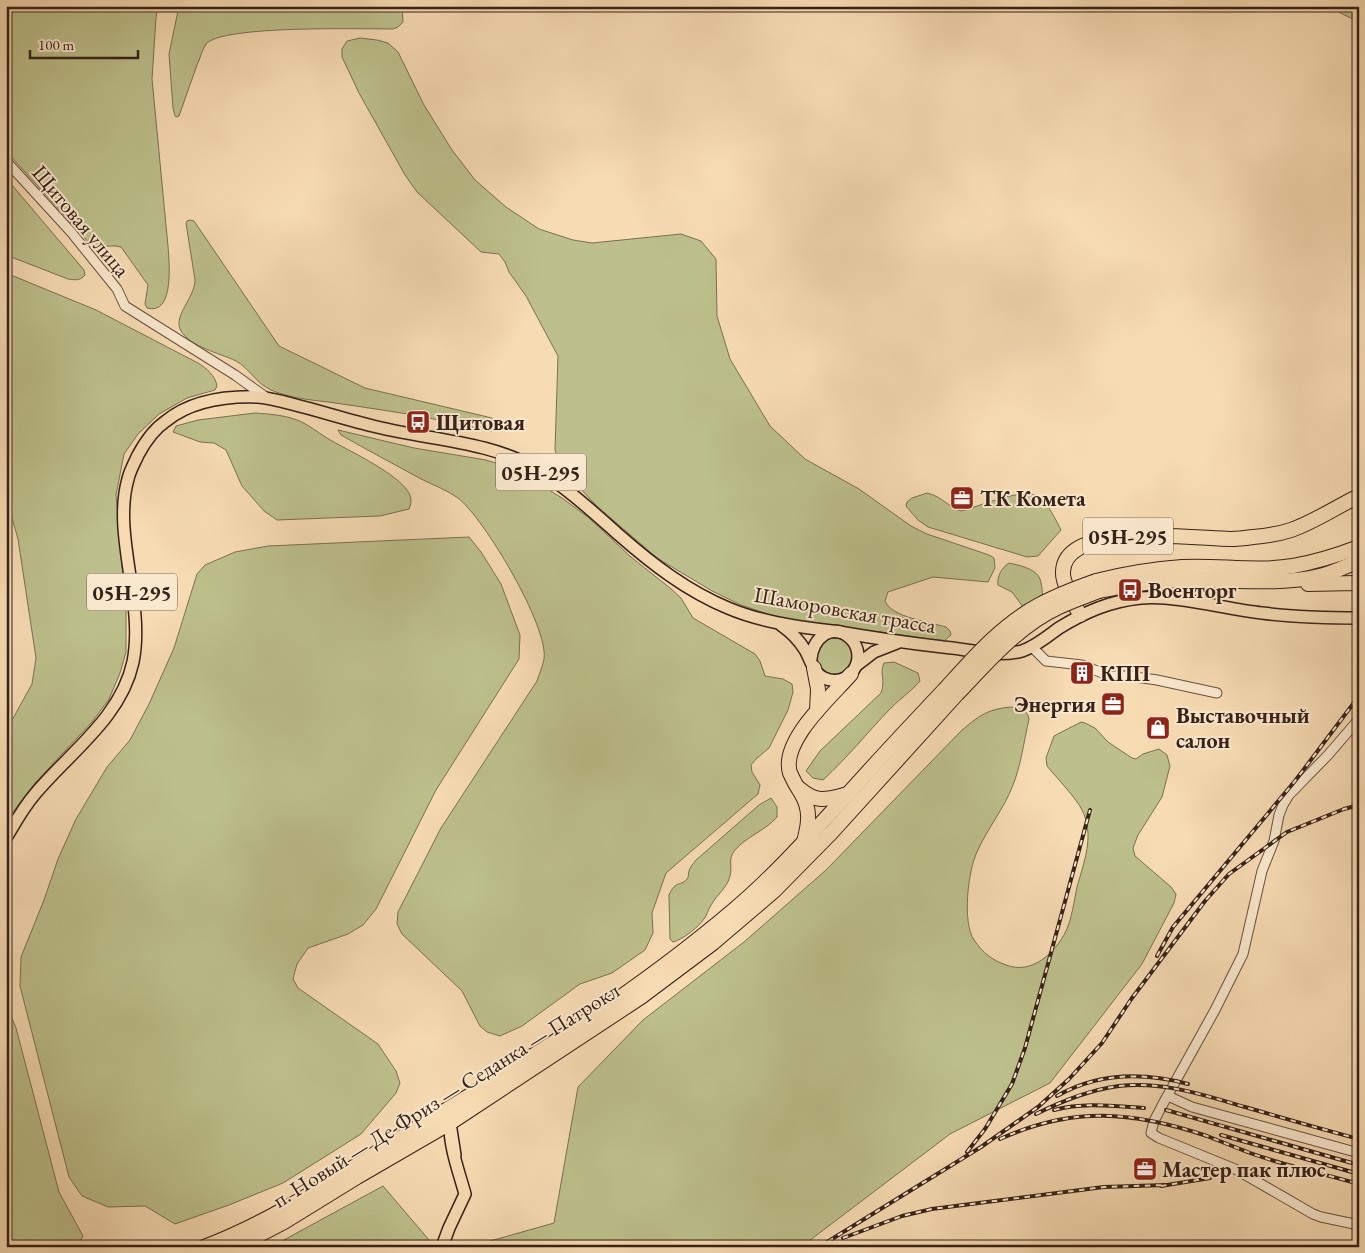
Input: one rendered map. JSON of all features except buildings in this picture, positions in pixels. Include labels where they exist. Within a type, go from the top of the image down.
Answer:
[{"type":"highway","name":"05Н-295","points":[[1080,615],[1064,577],[1064,565],[1075,552],[1095,542],[1148,534],[1230,539],[1277,534],[1304,524],[1359,496]]},
{"type":"highway","points":[[1097,586],[1123,574],[1183,567],[1244,569],[1293,566],[1359,547]]},
{"type":"highway","name":"п. Новый — Де-Фриз — Седанка — Патрокл","points":[[204,1247],[245,1230],[327,1183],[497,1078],[635,988],[736,908],[765,882],[848,794],[952,690],[1026,627],[1059,607],[1097,586],[1151,581],[1296,579],[1320,576],[1359,561]]},
{"type":"highway","points":[[1296,579],[1308,584],[1356,583],[1359,585]]},
{"type":"highway","name":"05Н-295","points":[[812,664],[818,689],[818,711]]},
{"type":"highway","points":[[804,842],[809,812],[789,769],[790,755],[794,743],[818,711],[854,669]]},
{"type":"highway","name":"п. Новый — Де-Фриз — Седанка — Патрокл","points":[[236,1247],[284,1222],[450,1123],[641,998],[732,928],[774,891],[832,832],[952,690]]},
{"type":"highway","points":[[798,787],[806,794],[820,800],[848,794]]},
{"type":"main road","name":"Шаморовская трасса","points":[[6,838],[33,796],[110,711],[122,693],[133,660],[136,631],[124,520],[124,501],[128,479],[143,446],[166,421],[177,413],[202,402],[232,398],[268,398],[376,427],[460,443],[514,458],[534,468],[570,492],[644,557],[672,578],[702,596],[731,610],[756,618],[902,643],[989,653],[1022,651],[1031,646]]},
{"type":"main road","name":"05Н-295","points":[[1031,646],[1080,615],[1113,602],[1143,598],[1180,600],[1264,614],[1316,618],[1359,618]]},
{"type":"main road","name":"05Н-295","points":[[778,623],[798,641],[812,664],[824,678],[831,680],[838,680],[880,649],[902,643]]},
{"type":"main road","points":[[812,664],[811,651],[815,643],[821,636],[838,632],[848,636],[855,644],[859,654],[854,669]]},
{"type":"main road","points":[[442,1247],[465,1194],[455,1155],[450,1123]]},
{"type":"street","name":"Щитовая улица","points":[[6,162],[71,232],[117,290],[125,306],[268,398]]},
{"type":"street","points":[[1031,646],[1046,661],[1082,665],[1110,676],[1128,676],[1157,680],[1217,693]]},
{"type":"street","points":[[1359,720],[1283,805],[1274,841],[1262,871],[1242,954],[1215,1010],[1154,1121],[1151,1133],[1235,1169],[1313,1214],[1359,1225]]},
{"type":"street","points":[[1168,1096],[1192,1107],[1359,1153]]},
{"type":"green space","points":[[6,6],[158,6],[152,79],[169,274],[166,296],[162,304],[156,308],[147,308],[145,304],[148,285],[121,247],[98,247],[91,245],[6,151]]},
{"type":"green space","points":[[179,6],[402,6],[403,22],[393,29],[294,29],[238,34],[217,38],[206,44],[177,117],[173,108],[169,54]]},
{"type":"green space","points":[[1326,6],[1359,6],[1359,22]]},
{"type":"green space","points":[[360,38],[388,43],[398,52],[424,105],[452,150],[475,180],[506,207],[539,229],[573,240],[592,243],[681,234],[701,241],[716,259],[717,316],[730,359],[770,426],[805,459],[859,489],[911,526],[927,534],[994,558],[995,568],[988,582],[933,577],[888,592],[885,601],[889,607],[902,615],[946,627],[951,635],[944,641],[780,618],[741,605],[712,591],[657,558],[598,507],[570,478],[559,461],[555,450],[558,356],[526,296],[499,254],[481,252],[417,192],[405,175],[359,93],[342,57],[342,49],[347,41]]},
{"type":"green space","points":[[6,178],[84,270],[85,275],[83,277],[77,280],[68,279],[6,255]]},
{"type":"green space","points":[[190,220],[194,221],[279,346],[365,388],[492,418],[497,425],[496,429],[492,431],[415,415],[288,396],[266,387],[236,361],[197,345],[184,335],[179,324],[182,312],[192,293],[195,280],[186,223]]},
{"type":"green space","points":[[6,273],[96,310],[198,363],[212,375],[217,386],[215,390],[187,398],[159,414],[138,434],[124,454],[116,495],[126,610],[126,652],[120,673],[109,699],[92,722],[35,783],[6,821],[6,731],[32,684],[36,658],[18,539],[6,497]]},
{"type":"green space","points":[[255,413],[292,418],[376,465],[401,483],[409,492],[411,504],[409,509],[380,516],[277,520],[264,511],[242,486],[226,450],[214,443],[200,442],[173,432],[176,426],[198,420]]},
{"type":"green space","points":[[338,430],[414,448],[486,460],[502,465],[531,479],[562,498],[589,518],[631,557],[681,598],[693,618],[755,654],[760,661],[765,676],[783,679],[792,684],[793,692],[788,710],[769,748],[751,765],[752,772],[760,785],[758,794],[666,873],[652,913],[653,933],[645,950],[612,973],[580,984],[522,1026],[500,1036],[487,1032],[480,1026],[462,991],[402,934],[397,924],[398,912],[441,828],[537,681],[544,659],[543,644],[526,599],[513,574],[498,549],[469,509],[454,495],[351,441],[341,435]]},
{"type":"green space","points":[[927,493],[961,511],[1001,498],[1032,494],[1040,497],[1046,503],[1061,530],[1038,556],[1027,557],[928,527],[918,520],[906,506],[907,502],[912,498]]},
{"type":"green space","points":[[469,537],[501,584],[520,635],[519,659],[436,790],[376,909],[363,925],[348,934],[308,948],[297,964],[293,979],[298,988],[378,1044],[396,1071],[400,1083],[396,1093],[361,1134],[283,1183],[175,1224],[145,1206],[108,1207],[82,1196],[69,1177],[20,986],[21,957],[58,859],[76,819],[107,767],[130,740],[149,704],[174,648],[197,574],[205,565],[235,552],[268,546]]},
{"type":"green space","points":[[1009,563],[1026,567],[1037,574],[1041,581],[1043,598],[1023,607],[1012,592],[998,585],[1000,573]]},
{"type":"green space","points":[[835,638],[842,639],[848,643],[852,649],[852,663],[848,669],[842,673],[835,674],[828,673],[822,669],[818,663],[817,656],[818,649],[822,643],[828,639]]},
{"type":"green space","points":[[894,662],[918,673],[920,681],[893,706],[823,780],[813,778],[806,771],[820,751],[881,693],[884,663]]},
{"type":"green space","points":[[1011,707],[1025,711],[1029,719],[1022,753],[1016,777],[1009,794],[974,860],[969,883],[967,909],[970,932],[974,940],[988,956],[1006,965],[1025,967],[1034,964],[1042,960],[1056,947],[1068,926],[1085,858],[1088,839],[1086,819],[1071,794],[1047,766],[1046,758],[1054,736],[1081,722],[1085,723],[1095,728],[1108,742],[1132,758],[1136,759],[1143,754],[1159,749],[1167,755],[1170,766],[1162,797],[1138,835],[1133,848],[1135,856],[1171,887],[1176,894],[1174,903],[1142,964],[1050,1083],[950,1134],[801,1247],[469,1247],[554,1223],[578,1087],[643,1020],[744,942],[826,870],[962,730],[985,714],[996,709]]},
{"type":"green space","points":[[771,798],[777,807],[777,817],[735,850],[731,857],[729,880],[706,916],[691,932],[673,942],[670,939],[669,895],[671,890],[687,879],[690,868],[696,860],[759,805]]},
{"type":"green space","points":[[6,1004],[16,1028],[59,1192],[83,1236],[77,1247],[6,1247]]},
{"type":"green space","points":[[383,1186],[435,1247],[271,1247]]},
{"type":"railway","points":[[1157,956],[1173,927],[1295,781],[1359,696]]},
{"type":"railway","points":[[819,1247],[981,1147],[1038,1107],[1069,1079],[1102,1043],[1132,998],[1205,901],[1229,874],[1287,832],[1344,809],[1359,805]]},
{"type":"railway","points":[[967,1152],[985,1129],[1012,1084],[1025,1048],[1090,810]]},
{"type":"railway","points":[[1057,1096],[1072,1088],[1088,1083],[1121,1077],[1137,1076],[1188,1084]]},
{"type":"railway","points":[[1036,1114],[1066,1100],[1097,1090],[1119,1086],[1151,1085],[1183,1090],[1359,1139]]},
{"type":"railway","points":[[1054,1110],[1087,1105],[1144,1108]]},
{"type":"railway","points":[[1166,1110],[1359,1165]]},
{"type":"railway","points":[[1000,1139],[1027,1128],[1053,1121],[1078,1117],[1128,1117],[1180,1128],[1266,1158],[1359,1184]]},
{"type":"railway","points":[[1221,1135],[1359,1174]]},
{"type":"railway","points":[[1161,1186],[1210,1178]]},
{"type":"railway","points":[[843,1238],[902,1216],[932,1209],[1104,1187],[1166,1185]]},
{"type":"place","name":"Щитовая","points":[[418,422]]},
{"type":"place","name":"ТК Комета","points":[[962,498]]},
{"type":"place","name":"Военторг","points":[[1130,590]]},
{"type":"place","name":"КПП","points":[[1082,673]]},
{"type":"place","name":"Энергия","points":[[1113,704]]},
{"type":"place","name":"Выставочный салон","points":[[1158,728]]},
{"type":"place","name":"Мастер пак плюс","points":[[1145,1169]]}]
